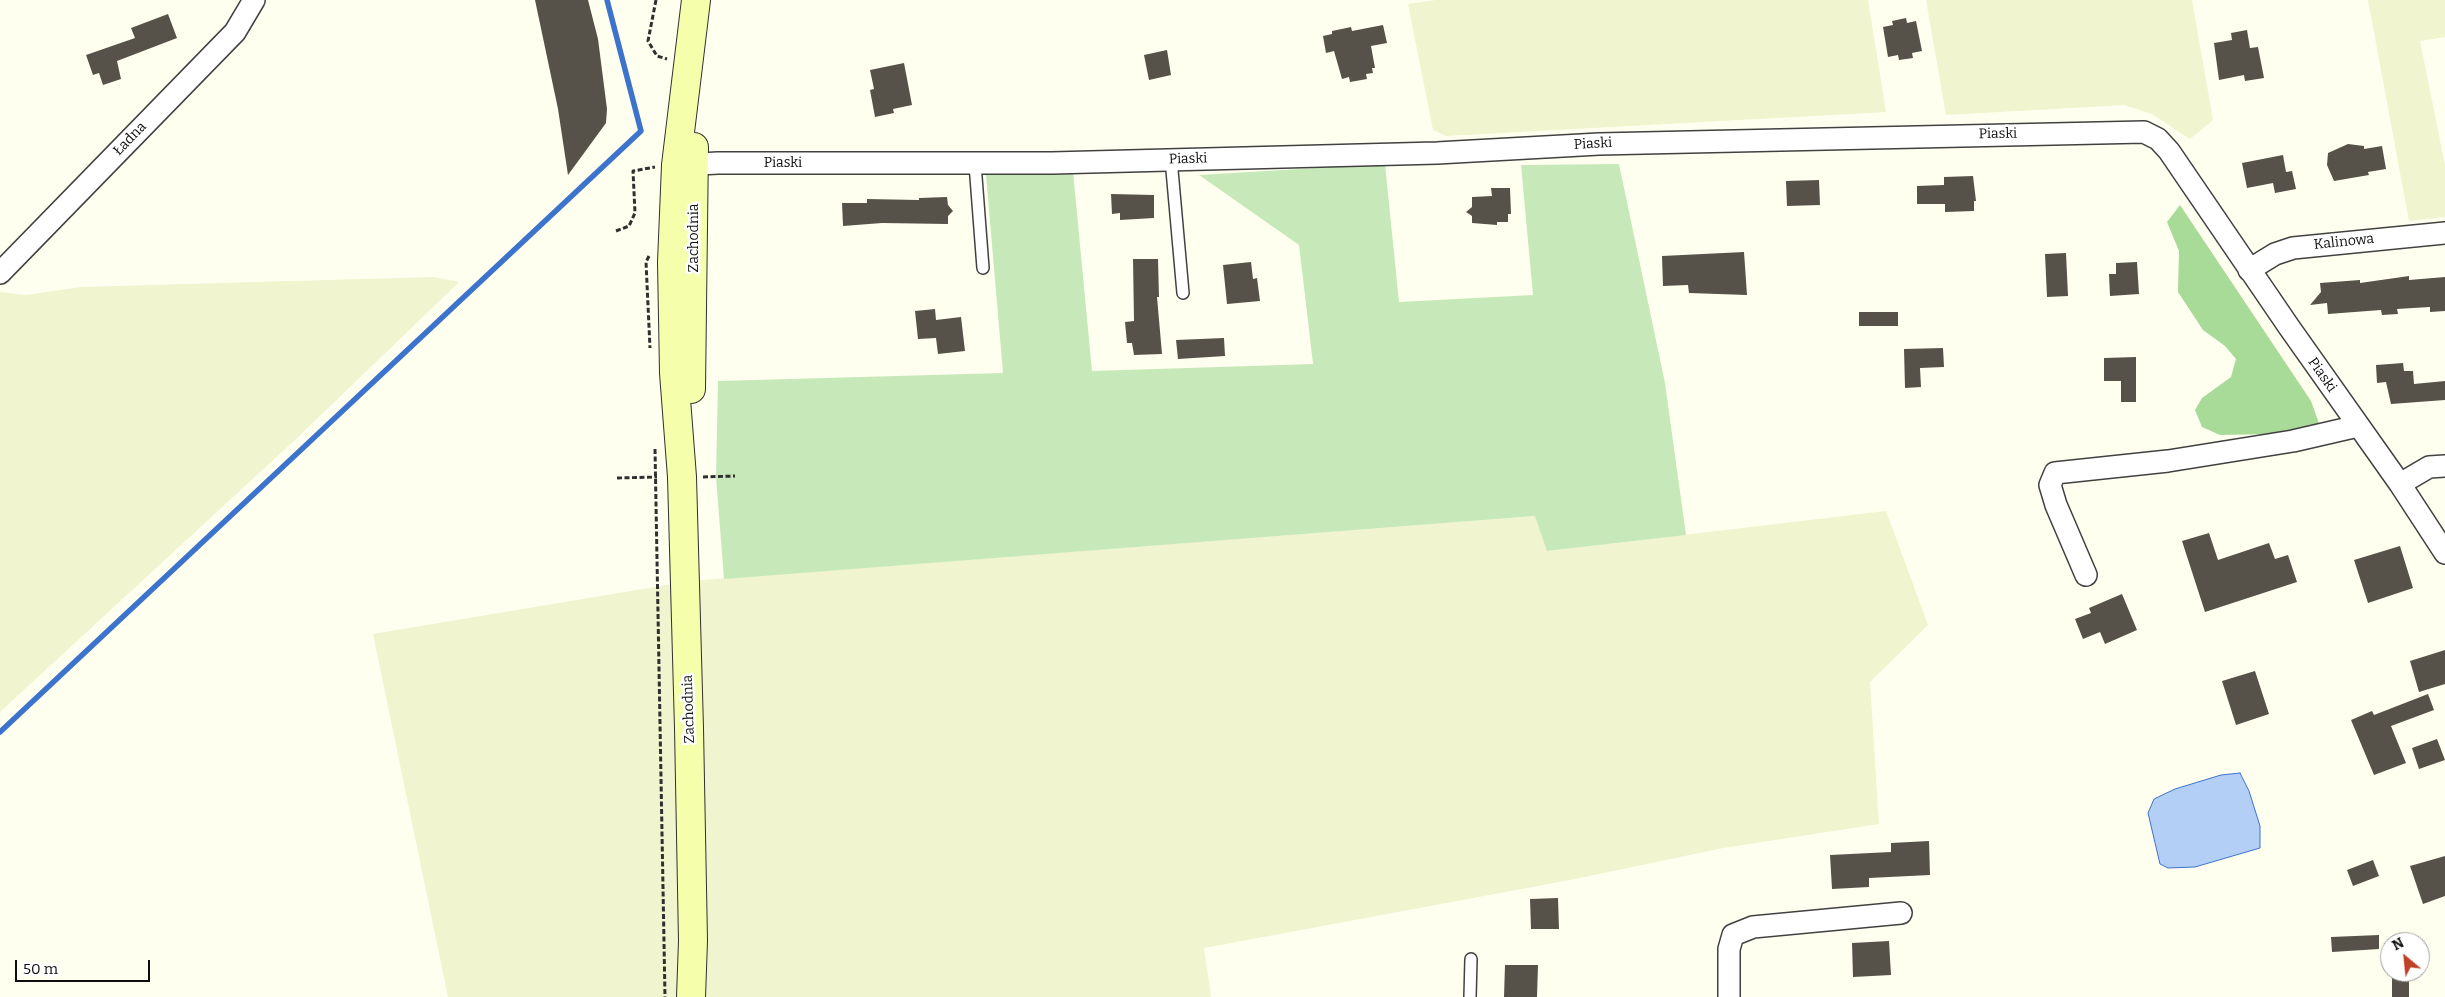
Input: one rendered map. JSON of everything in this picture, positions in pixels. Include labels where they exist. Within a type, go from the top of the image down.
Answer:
[{"type":"main road","name":"Zachodnia","points":[[691,997],[693,941],[682,477],[693,371],[685,165],[688,62],[696,0]]},
{"type":"main road","name":"Zachodnia","points":[[685,165],[714,0]]},
{"type":"main road","name":"Zachodnia","points":[[693,941],[701,997]]},
{"type":"street","name":"Ładna","points":[[0,273],[235,32],[254,0]]},
{"type":"street","name":"Piaski","points":[[685,165],[738,163],[976,164],[1437,153],[1599,144],[2144,132],[2158,139],[2169,151],[2249,270],[2400,484],[2445,553]]},
{"type":"street","name":"Kalinowa","points":[[2249,270],[2275,254],[2292,248],[2445,233]]},
{"type":"street","points":[[2086,576],[2056,505],[2050,484],[2055,473],[2178,460],[2294,440],[2358,426]]},
{"type":"street","points":[[2400,484],[2429,467],[2445,466]]},
{"type":"street","points":[[1729,997],[1729,949],[1733,935],[1753,927],[1901,913]]},
{"type":"lane","points":[[1171,159],[1183,293]]},
{"type":"lane","points":[[976,164],[983,268]]},
{"type":"lane","points":[[1470,997],[1471,959]]},
{"type":"path","points":[[656,0],[648,41],[657,56],[688,62]]},
{"type":"path","points":[[616,231],[629,226],[635,213],[633,171],[685,165]]},
{"type":"path","points":[[650,256],[646,262],[648,344],[651,350]]},
{"type":"path","points":[[655,448],[665,997]]},
{"type":"green space","points":[[1436,0],[1868,0],[1886,112],[1446,136],[1433,130],[1408,4]]},
{"type":"green space","points":[[1926,0],[2192,0],[2213,120],[2190,139],[2152,114],[2124,105],[1946,115]]},
{"type":"green space","points":[[2368,0],[2445,0],[2445,37],[2420,41],[2445,165],[2445,217],[2409,221]]},
{"type":"green space","points":[[1385,164],[1399,302],[1533,295],[1521,165],[1619,164],[1665,383],[1686,535],[1547,551],[1535,516],[724,579],[716,477],[718,381],[1003,373],[986,175],[1073,171],[1092,371],[1313,364],[1299,245],[1199,175]]},
{"type":"green space","points":[[2180,205],[2311,401],[2320,426],[2269,434],[2220,435],[2202,427],[2195,410],[2202,398],[2231,377],[2236,359],[2225,346],[2203,330],[2178,292],[2179,251],[2167,222]]},
{"type":"green space","points":[[434,277],[459,282],[297,438],[0,712],[0,292],[26,295],[81,287]]},
{"type":"green space","points":[[1886,511],[1928,625],[1870,682],[1879,824],[1723,848],[1570,880],[1204,948],[1211,997],[448,997],[373,634],[691,581],[1536,516],[1548,551]]},
{"type":"water","points":[[2240,773],[2249,791],[2260,826],[2260,848],[2195,867],[2168,868],[2160,864],[2148,813],[2154,799],[2175,789],[2221,775]]},
{"type":"building","points":[[535,0],[588,0],[598,39],[607,109],[606,123],[568,175],[558,109]]},
{"type":"building","points":[[168,14],[177,38],[117,61],[121,79],[103,85],[99,73],[93,75],[86,55],[135,38],[131,28]]},
{"type":"building","points":[[1906,18],[1907,23],[1916,21],[1922,51],[1912,53],[1913,58],[1899,60],[1898,55],[1888,57],[1883,27],[1893,25],[1892,21]]},
{"type":"building","points":[[1383,25],[1387,43],[1371,46],[1375,68],[1372,68],[1373,73],[1366,74],[1367,79],[1350,82],[1349,77],[1342,79],[1334,51],[1326,53],[1323,36],[1332,34],[1332,31],[1351,27],[1352,31]]},
{"type":"building","points":[[2247,30],[2250,48],[2258,47],[2264,78],[2245,81],[2244,75],[2219,80],[2214,43],[2232,40],[2231,33]]},
{"type":"building","points":[[1167,50],[1171,75],[1149,80],[1144,55]]},
{"type":"building","points":[[904,63],[912,105],[893,109],[894,113],[875,117],[870,90],[874,89],[870,70]]},
{"type":"building","points":[[2348,144],[2364,146],[2364,149],[2382,146],[2386,169],[2368,172],[2369,175],[2334,181],[2327,165],[2328,153]]},
{"type":"building","points":[[2283,155],[2286,172],[2292,171],[2296,189],[2275,193],[2273,183],[2247,188],[2242,163]]},
{"type":"building","points":[[1973,176],[1976,201],[1974,201],[1974,211],[1945,212],[1945,204],[1917,204],[1917,186],[1944,185],[1944,177]]},
{"type":"building","points":[[1819,180],[1820,205],[1787,206],[1786,181]]},
{"type":"building","points":[[1491,188],[1510,188],[1511,214],[1508,214],[1508,222],[1497,222],[1497,225],[1472,223],[1472,216],[1466,212],[1472,207],[1472,197],[1492,196]]},
{"type":"building","points":[[1111,194],[1154,195],[1154,218],[1120,220],[1120,213],[1112,214]]},
{"type":"building","points":[[947,197],[948,205],[953,211],[948,216],[948,224],[882,223],[843,226],[842,203],[867,203],[867,199],[919,200],[919,198]]},
{"type":"building","points":[[1744,252],[1747,295],[1689,293],[1688,285],[1663,286],[1662,256]]},
{"type":"building","points":[[2066,253],[2068,296],[2047,297],[2045,254]]},
{"type":"building","points":[[1133,259],[1158,259],[1159,297],[1157,297],[1162,354],[1134,355],[1132,343],[1127,343],[1125,322],[1134,321]]},
{"type":"building","points":[[1251,262],[1253,279],[1257,278],[1260,301],[1227,304],[1223,265]]},
{"type":"building","points":[[2137,262],[2139,294],[2110,296],[2109,274],[2116,274],[2116,263]]},
{"type":"building","points":[[2409,276],[2409,280],[2445,277],[2445,311],[2430,312],[2430,307],[2397,309],[2398,314],[2382,315],[2381,310],[2328,314],[2327,303],[2310,305],[2321,292],[2320,283],[2360,280],[2360,283]]},
{"type":"building","points":[[935,309],[936,320],[961,317],[965,351],[938,354],[936,338],[918,339],[915,311]]},
{"type":"building","points":[[1859,312],[1898,312],[1898,326],[1859,326]]},
{"type":"building","points":[[1224,338],[1225,356],[1178,359],[1176,340]]},
{"type":"building","points":[[1943,348],[1944,367],[1920,368],[1921,387],[1905,388],[1904,349]]},
{"type":"building","points":[[2136,357],[2136,402],[2121,402],[2121,381],[2104,381],[2104,358]]},
{"type":"building","points":[[2403,363],[2404,371],[2413,371],[2414,384],[2445,381],[2445,400],[2391,404],[2386,382],[2377,383],[2376,365]]},
{"type":"building","points":[[2209,533],[2218,560],[2269,543],[2275,559],[2288,555],[2297,582],[2205,612],[2182,541]]},
{"type":"building","points":[[2400,546],[2413,588],[2368,603],[2354,560]]},
{"type":"building","points":[[2122,594],[2137,630],[2105,644],[2100,632],[2083,639],[2075,619],[2091,613],[2089,608]]},
{"type":"building","points":[[2445,650],[2445,684],[2419,692],[2410,661]]},
{"type":"building","points":[[2255,671],[2269,714],[2236,725],[2222,681]]},
{"type":"building","points":[[2428,694],[2434,710],[2391,726],[2406,763],[2374,775],[2351,720],[2372,711],[2374,715]]},
{"type":"building","points":[[2437,739],[2445,760],[2419,769],[2412,748]]},
{"type":"building","points":[[1929,841],[1930,875],[1869,878],[1869,887],[1832,889],[1830,855],[1891,852],[1891,843]]},
{"type":"building","points":[[2445,856],[2445,896],[2423,904],[2410,866]]},
{"type":"building","points":[[2373,860],[2379,876],[2353,886],[2347,870]]},
{"type":"building","points":[[1558,898],[1559,929],[1531,929],[1530,899]]},
{"type":"building","points":[[2379,935],[2379,949],[2332,952],[2331,937]]},
{"type":"building","points":[[1889,941],[1891,975],[1853,977],[1852,943]]},
{"type":"building","points":[[1505,965],[1538,965],[1537,997],[1504,997]]},
{"type":"building","points":[[2392,982],[2409,982],[2409,997],[2392,997]]},
{"type":"waterway","points":[[0,732],[641,131],[607,0]]}]
